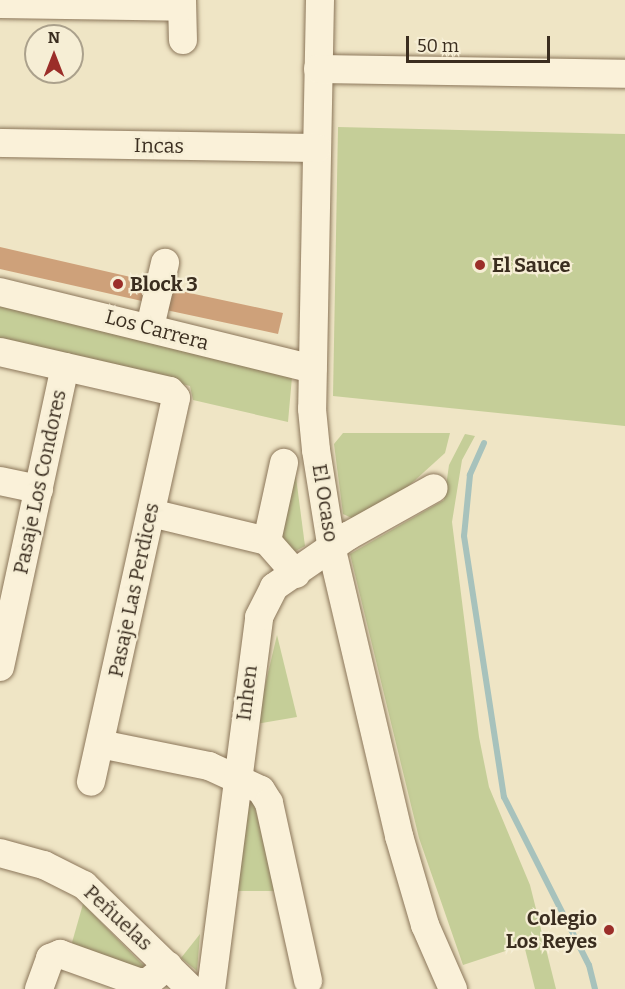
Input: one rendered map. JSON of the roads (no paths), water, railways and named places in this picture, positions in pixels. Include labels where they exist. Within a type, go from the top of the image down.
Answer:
[{"type":"street","name":"El Ocaso","points":[[320,0],[313,369],[316,450],[332,550],[399,836],[425,925],[453,989]]},
{"type":"street","points":[[0,4],[182,3],[183,40]]},
{"type":"street","points":[[318,69],[625,74]]},
{"type":"street","name":"Incas","points":[[0,143],[317,148]]},
{"type":"street","points":[[150,327],[165,263]]},
{"type":"street","name":"Los Carrera","points":[[0,292],[150,327],[313,369]]},
{"type":"street","points":[[0,352],[65,367]]},
{"type":"street","name":"Pasaje Las Perdices","points":[[65,367],[170,391],[176,398],[91,782]]},
{"type":"street","name":"Pasaje Los Condores","points":[[0,667],[65,367]]},
{"type":"street","points":[[267,541],[284,463]]},
{"type":"street","points":[[0,481],[39,489]]},
{"type":"street","name":"Inhen","points":[[211,989],[259,618],[274,587],[434,488]]},
{"type":"street","points":[[151,513],[267,541],[296,574]]},
{"type":"street","points":[[100,744],[238,775],[269,803],[308,981]]},
{"type":"street","name":"Peñuelas","points":[[0,853],[44,865],[84,885],[191,989]]},
{"type":"street","points":[[39,989],[50,958],[60,954],[138,982],[148,982],[168,966]]},
{"type":"waterway","points":[[484,443],[470,475],[464,536],[504,797],[589,965],[595,989]]},
{"type":"place","name":"El Sauce","points":[[480,265]]},
{"type":"place","name":"Block 3","points":[[118,284]]},
{"type":"place","name":"Colegio Los Reyes","points":[[609,930]]}]
